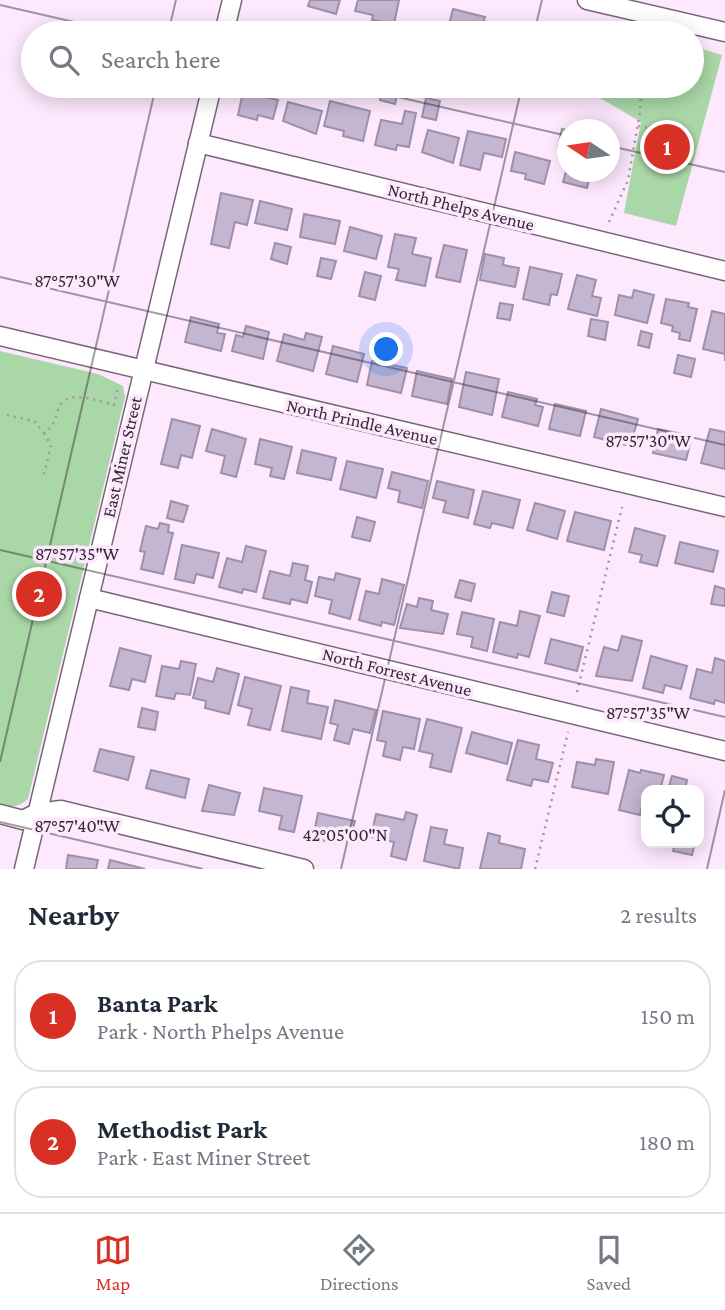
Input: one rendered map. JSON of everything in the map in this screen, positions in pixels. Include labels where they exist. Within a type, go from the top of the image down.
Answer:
[{"type":"street","points":[[227,21],[232,0]]},
{"type":"street","points":[[587,0],[675,21]]},
{"type":"street","points":[[704,28],[725,33]]},
{"type":"street","name":"East Miner Street","points":[[23,869],[209,98]]},
{"type":"street","name":"North Phelps Avenue","points":[[198,143],[725,271]]},
{"type":"street","name":"North Prindle Avenue","points":[[0,336],[143,372],[725,507]]},
{"type":"street","name":"North Forrest Avenue","points":[[89,598],[725,751]]},
{"type":"street","points":[[0,814],[23,820],[37,813],[61,810],[304,869]]},
{"type":"path","points":[[610,222],[628,180],[638,127],[640,98]]},
{"type":"path","points":[[638,127],[659,130],[667,142]]},
{"type":"path","points":[[44,433],[55,424],[59,406],[67,398],[114,405],[118,387]]},
{"type":"path","points":[[7,415],[34,421],[44,433],[51,445],[44,474]]},
{"type":"path","points":[[577,692],[622,507]]},
{"type":"path","points":[[535,869],[568,732]]},
{"type":"green space","points":[[704,50],[722,55],[676,226],[624,213],[641,122],[600,98],[704,98]]},
{"type":"green space","points":[[0,351],[98,374],[123,386],[125,397],[28,799],[12,807],[0,805]]},
{"type":"building","points":[[310,0],[340,0],[336,14],[308,6]]},
{"type":"building","points":[[358,0],[399,0],[395,21],[372,20],[373,15],[355,11]]},
{"type":"building","points":[[453,9],[485,17],[484,21],[450,21]]},
{"type":"building","points":[[242,98],[278,100],[273,119],[258,115],[257,120],[238,115]]},
{"type":"building","points":[[380,98],[396,98],[395,104]]},
{"type":"building","points":[[426,98],[440,101],[436,120],[422,117]]},
{"type":"building","points":[[330,101],[370,111],[363,141],[343,136],[344,131],[324,126]]},
{"type":"building","points":[[288,102],[322,111],[316,134],[283,121]]},
{"type":"building","points":[[405,111],[416,113],[409,147],[397,145],[396,150],[375,145],[381,120],[402,124]]},
{"type":"building","points":[[428,130],[459,138],[453,163],[422,152]]},
{"type":"building","points":[[468,131],[506,139],[502,157],[484,153],[480,170],[460,165]]},
{"type":"building","points":[[515,152],[550,161],[544,184],[525,179],[526,174],[511,171]]},
{"type":"building","points":[[563,182],[588,182],[587,188]]},
{"type":"building","points":[[221,193],[253,200],[247,225],[235,222],[229,248],[211,244]]},
{"type":"building","points":[[260,201],[292,209],[287,230],[255,223]]},
{"type":"building","points":[[304,214],[340,221],[335,244],[300,237]]},
{"type":"building","points":[[350,227],[382,236],[376,259],[344,251]]},
{"type":"building","points":[[395,234],[416,238],[412,254],[431,258],[425,286],[396,280],[399,269],[388,267]]},
{"type":"building","points":[[275,243],[291,247],[287,264],[271,259]]},
{"type":"building","points":[[444,245],[467,250],[460,282],[436,277]]},
{"type":"building","points":[[485,254],[504,258],[503,265],[519,268],[515,287],[480,280]]},
{"type":"building","points":[[321,258],[336,261],[331,279],[317,276]]},
{"type":"building","points":[[530,267],[562,274],[557,295],[551,294],[549,305],[523,299]]},
{"type":"building","points":[[365,272],[381,276],[375,300],[359,296]]},
{"type":"building","points":[[577,275],[596,280],[592,296],[601,298],[597,316],[568,309]]},
{"type":"building","points":[[634,290],[654,295],[647,323],[615,315],[619,295],[632,298]]},
{"type":"building","points":[[666,299],[689,303],[688,307],[697,309],[690,341],[679,339],[680,333],[672,331],[673,326],[661,323]]},
{"type":"building","points":[[500,303],[513,305],[510,320],[497,318]]},
{"type":"building","points":[[712,311],[725,314],[725,354],[703,349]]},
{"type":"building","points":[[191,317],[219,324],[217,333],[225,334],[221,351],[185,342]]},
{"type":"building","points":[[591,319],[608,322],[605,340],[588,336]]},
{"type":"building","points":[[246,326],[269,332],[263,359],[232,351],[236,335],[243,337]]},
{"type":"building","points":[[641,331],[652,334],[649,348],[638,345]]},
{"type":"building","points":[[306,333],[322,337],[313,371],[277,361],[284,334],[304,340]]},
{"type":"building","points":[[333,346],[364,354],[357,382],[326,374]]},
{"type":"building","points":[[678,355],[695,359],[691,377],[674,373]]},
{"type":"building","points":[[372,361],[407,368],[401,393],[367,385]]},
{"type":"building","points":[[417,371],[452,379],[447,404],[412,396]]},
{"type":"building","points":[[466,372],[499,379],[492,415],[459,407]]},
{"type":"building","points":[[508,392],[537,399],[535,405],[543,407],[538,426],[502,417]]},
{"type":"building","points":[[555,404],[586,411],[580,436],[549,429]]},
{"type":"building","points":[[601,409],[638,419],[630,446],[594,437]]},
{"type":"building","points":[[172,419],[200,426],[192,458],[181,455],[178,468],[161,464]]},
{"type":"building","points":[[212,429],[246,439],[236,477],[221,473],[225,456],[206,451]]},
{"type":"building","points":[[658,429],[692,436],[686,460],[653,453]]},
{"type":"building","points":[[710,429],[725,432],[725,469],[701,463]]},
{"type":"building","points":[[260,439],[292,447],[284,479],[270,476],[272,468],[255,464]]},
{"type":"building","points":[[302,450],[336,458],[331,480],[297,473]]},
{"type":"building","points":[[347,461],[383,469],[376,498],[340,489]]},
{"type":"building","points":[[392,472],[428,481],[422,508],[398,502],[400,491],[388,488]]},
{"type":"building","points":[[437,481],[474,490],[468,518],[443,512],[446,501],[433,498]]},
{"type":"building","points":[[483,491],[520,500],[513,528],[492,523],[490,528],[474,524]]},
{"type":"building","points":[[171,501],[188,506],[183,522],[167,518]]},
{"type":"building","points":[[535,503],[565,511],[557,539],[527,530]]},
{"type":"building","points":[[575,512],[611,521],[604,550],[567,541]]},
{"type":"building","points":[[357,517],[375,522],[370,541],[352,537]]},
{"type":"building","points":[[160,523],[169,525],[168,532],[173,533],[163,574],[141,569],[145,552],[140,551],[146,526],[158,529]]},
{"type":"building","points":[[635,528],[665,536],[657,566],[640,562],[642,555],[629,552]]},
{"type":"building","points":[[680,542],[718,551],[713,572],[675,563]]},
{"type":"building","points":[[182,545],[219,553],[213,578],[196,574],[194,583],[175,579]]},
{"type":"building","points":[[246,546],[266,551],[256,592],[243,589],[242,593],[219,587],[227,558],[242,562]]},
{"type":"building","points":[[293,563],[308,566],[305,580],[312,582],[307,603],[291,599],[290,604],[263,598],[270,571],[290,576]]},
{"type":"building","points":[[336,573],[360,579],[350,619],[329,613],[332,600],[315,596],[319,577],[334,580]]},
{"type":"building","points":[[382,579],[404,585],[394,625],[382,622],[381,626],[359,620],[366,591],[379,594]]},
{"type":"building","points":[[460,580],[475,584],[471,601],[455,597]]},
{"type":"building","points":[[715,586],[725,589],[725,606],[711,604]]},
{"type":"building","points":[[552,592],[569,596],[564,616],[547,612]]},
{"type":"building","points":[[419,598],[433,601],[431,610],[448,614],[443,634],[400,628],[407,604],[417,607]]},
{"type":"building","points":[[520,611],[540,616],[529,657],[518,654],[517,658],[493,652],[500,622],[517,626]]},
{"type":"building","points":[[462,612],[494,619],[487,651],[471,647],[473,637],[457,634]]},
{"type":"building","points":[[622,636],[642,641],[632,681],[596,676],[604,647],[618,651]]},
{"type":"building","points":[[551,639],[583,647],[577,671],[545,663]]},
{"type":"building","points":[[120,648],[151,656],[145,682],[132,679],[129,690],[110,686]]},
{"type":"building","points":[[651,656],[687,666],[681,689],[665,685],[663,693],[643,688]]},
{"type":"building","points":[[715,658],[725,661],[725,703],[715,700],[714,704],[690,698],[697,669],[712,673]]},
{"type":"building","points":[[181,661],[196,664],[190,695],[176,693],[174,699],[156,696],[162,666],[179,669]]},
{"type":"building","points":[[217,668],[239,674],[229,714],[205,708],[206,701],[193,698],[198,678],[213,682]]},
{"type":"building","points":[[245,677],[281,686],[270,730],[248,725],[252,709],[238,705]]},
{"type":"building","points":[[291,687],[309,691],[307,703],[328,707],[321,739],[282,731]]},
{"type":"building","points":[[335,700],[376,710],[370,733],[353,729],[349,744],[334,740],[338,725],[330,723]]},
{"type":"building","points":[[142,708],[158,712],[155,730],[138,727]]},
{"type":"building","points":[[383,711],[420,719],[414,749],[403,747],[400,760],[383,756],[386,742],[377,740]]},
{"type":"building","points":[[427,719],[462,728],[451,772],[430,767],[433,754],[419,751]]},
{"type":"building","points":[[472,732],[512,743],[507,764],[466,753]]},
{"type":"building","points":[[518,740],[539,745],[536,759],[553,763],[548,782],[533,779],[531,786],[507,780]]},
{"type":"building","points":[[100,749],[134,757],[128,780],[94,771]]},
{"type":"building","points":[[596,759],[614,762],[608,794],[572,787],[577,762],[595,765]]},
{"type":"building","points":[[151,770],[189,779],[185,798],[146,788]]},
{"type":"building","points":[[629,770],[664,775],[661,785],[641,785],[640,815],[619,810]]},
{"type":"building","points":[[672,776],[687,780],[686,785],[669,785]]},
{"type":"building","points":[[209,785],[240,793],[234,815],[202,811]]},
{"type":"building","points":[[264,788],[302,796],[294,832],[279,829],[282,816],[259,811]]},
{"type":"building","points":[[406,812],[417,815],[406,860],[391,856],[394,842],[371,837],[376,814],[404,820]]},
{"type":"building","points":[[318,813],[355,821],[350,841],[335,838],[334,843],[313,838]]},
{"type":"building","points":[[431,827],[447,830],[444,844],[463,848],[459,869],[424,861]]},
{"type":"building","points":[[488,833],[500,836],[499,843],[525,849],[521,869],[480,869]]},
{"type":"building","points":[[674,848],[694,848],[692,855],[673,851]]},
{"type":"building","points":[[68,855],[98,860],[96,869],[66,869]]},
{"type":"building","points":[[110,860],[145,869],[108,869]]},
{"type":"place","name":"Banta Park","points":[[667,147]]},
{"type":"place","name":"Methodist Park","points":[[39,594]]}]
